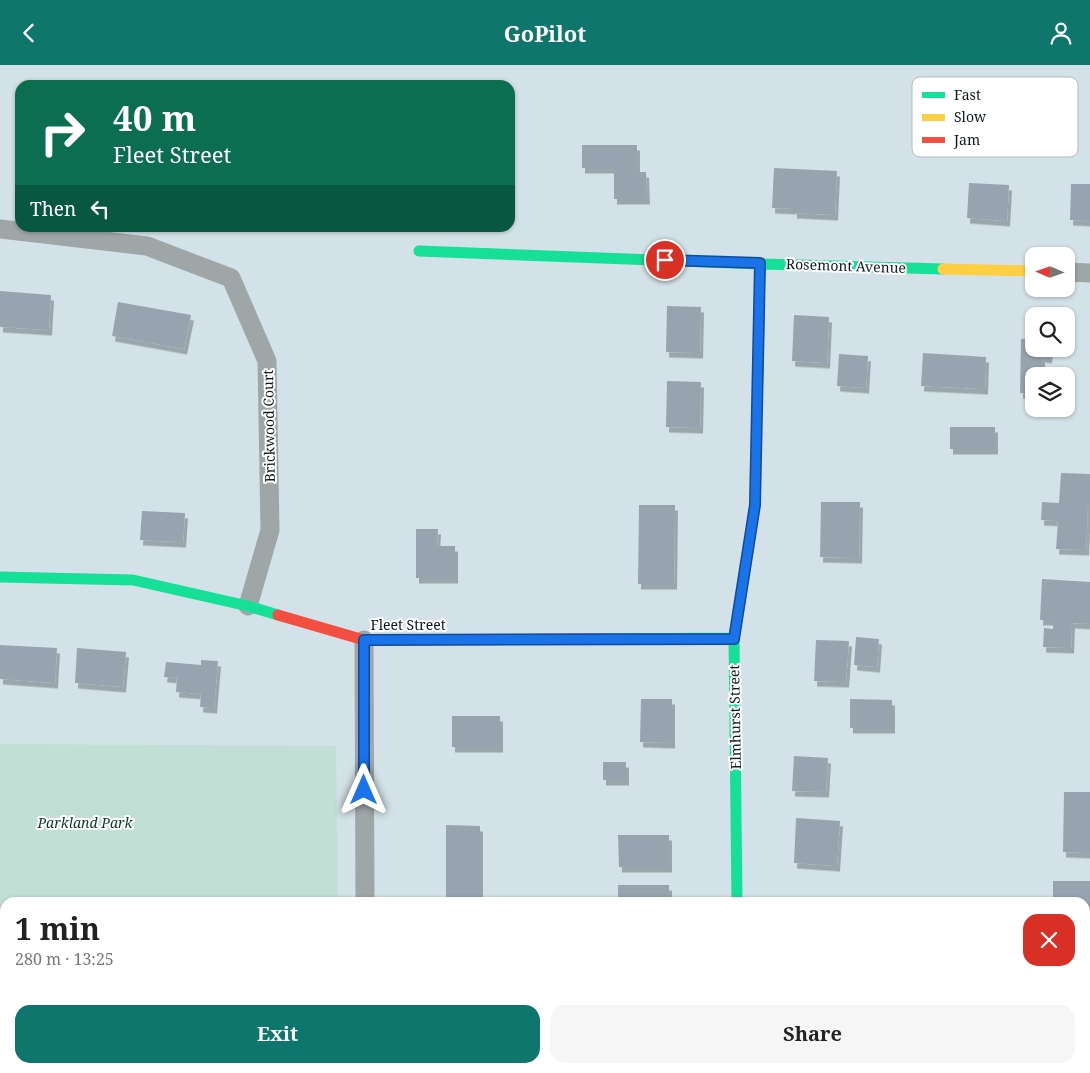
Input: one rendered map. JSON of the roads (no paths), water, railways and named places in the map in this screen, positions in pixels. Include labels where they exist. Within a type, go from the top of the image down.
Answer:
[{"type":"street","name":"Brickwood Court","points":[[0,229],[15,231]]},
{"type":"street","name":"Brickwood Court","points":[[26,232],[147,246],[231,278],[268,361],[270,530],[248,606]]},
{"type":"street","name":"Rosemont Avenue","points":[[419,251],[1025,271]]},
{"type":"street","name":"Elmhurst Street","points":[[737,897],[734,639],[755,505],[760,263]]},
{"type":"street","points":[[1075,272],[1090,273]]},
{"type":"street","name":"Fleet Street","points":[[0,577],[133,580],[248,606],[364,640],[734,639]]},
{"type":"street","points":[[364,640],[365,897]]},
{"type":"park label","name":"Parkland Park","points":[[85,823]]}]
